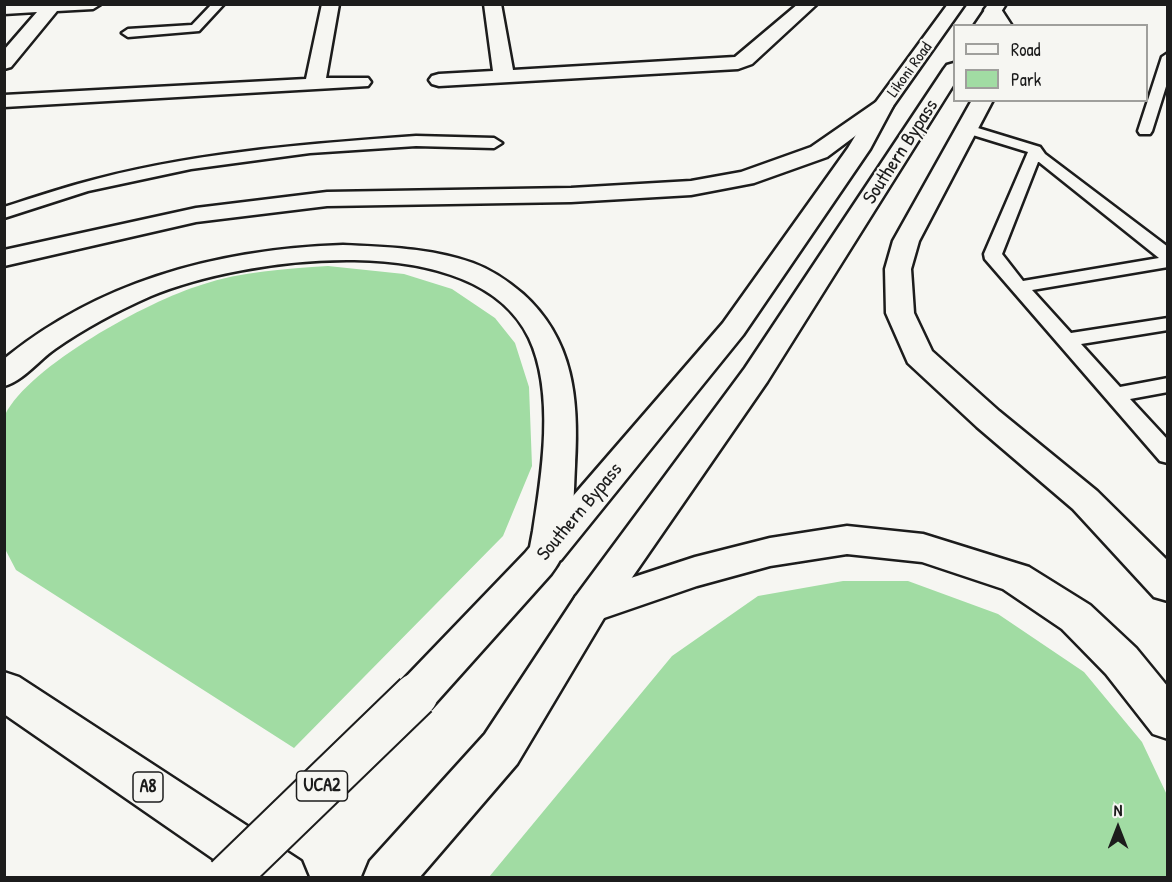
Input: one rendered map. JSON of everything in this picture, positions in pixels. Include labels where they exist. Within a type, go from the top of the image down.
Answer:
[{"type":"main road","points":[[4,9],[93,4]]},
{"type":"main road","points":[[315,84],[331,4]]},
{"type":"main road","points":[[492,4],[504,77]]},
{"type":"main road","points":[[439,80],[738,63],[745,60],[809,4]]},
{"type":"main road","name":"Likoni Road","points":[[884,106],[957,4]]},
{"type":"main road","points":[[4,63],[51,7]]},
{"type":"main road","points":[[984,24],[995,7]]},
{"type":"main road","points":[[995,7],[1002,24]]},
{"type":"main road","name":"Southern Bypass","points":[[387,878],[501,749],[590,607],[756,375],[953,71]]},
{"type":"main road","points":[[4,100],[361,82]]},
{"type":"main road","points":[[982,102],[906,241],[898,269],[900,313],[919,356],[988,419],[1085,500],[1167,586]]},
{"type":"main road","points":[[4,258],[196,215],[327,199],[571,195],[691,188],[746,178],[819,152],[884,106]]},
{"type":"main road","name":"Southern Bypass","points":[[227,878],[416,695],[548,550],[733,329],[858,150],[884,106]]},
{"type":"main road","points":[[4,376],[25,355],[92,313],[136,291],[193,272],[240,261],[309,254],[396,255],[452,266],[487,280],[528,314],[547,344],[558,382],[560,452],[548,550]]},
{"type":"main road","points":[[590,607],[695,572],[770,552],[847,540],[923,548],[1016,578],[1076,617],[1121,662],[1167,720]]},
{"type":"main road","name":"A8","points":[[7,689],[284,878]]},
{"type":"lane","points":[[128,33],[195,28],[219,4]]},
{"type":"lane","points":[[1145,131],[1166,66]]},
{"type":"lane","points":[[968,129],[1026,146],[1035,150],[1039,156]]},
{"type":"lane","points":[[4,213],[84,187],[190,164],[310,148],[416,141],[494,143]]},
{"type":"lane","points":[[1167,256],[1039,156],[1032,156],[993,254],[994,259],[1167,455]]},
{"type":"lane","points":[[1019,287],[1167,262]]},
{"type":"lane","points":[[1066,340],[1167,324]]},
{"type":"lane","points":[[1114,395],[1167,385]]},
{"type":"green space","points":[[328,266],[404,274],[452,289],[495,318],[515,343],[529,387],[532,466],[503,536],[294,748],[16,570],[5,549],[5,415],[18,396],[38,376],[92,338],[151,305],[216,280],[264,271]]},
{"type":"green space","points":[[843,581],[908,581],[998,614],[1084,672],[1142,742],[1167,795],[1167,877],[489,877],[672,656],[758,596]]}]
